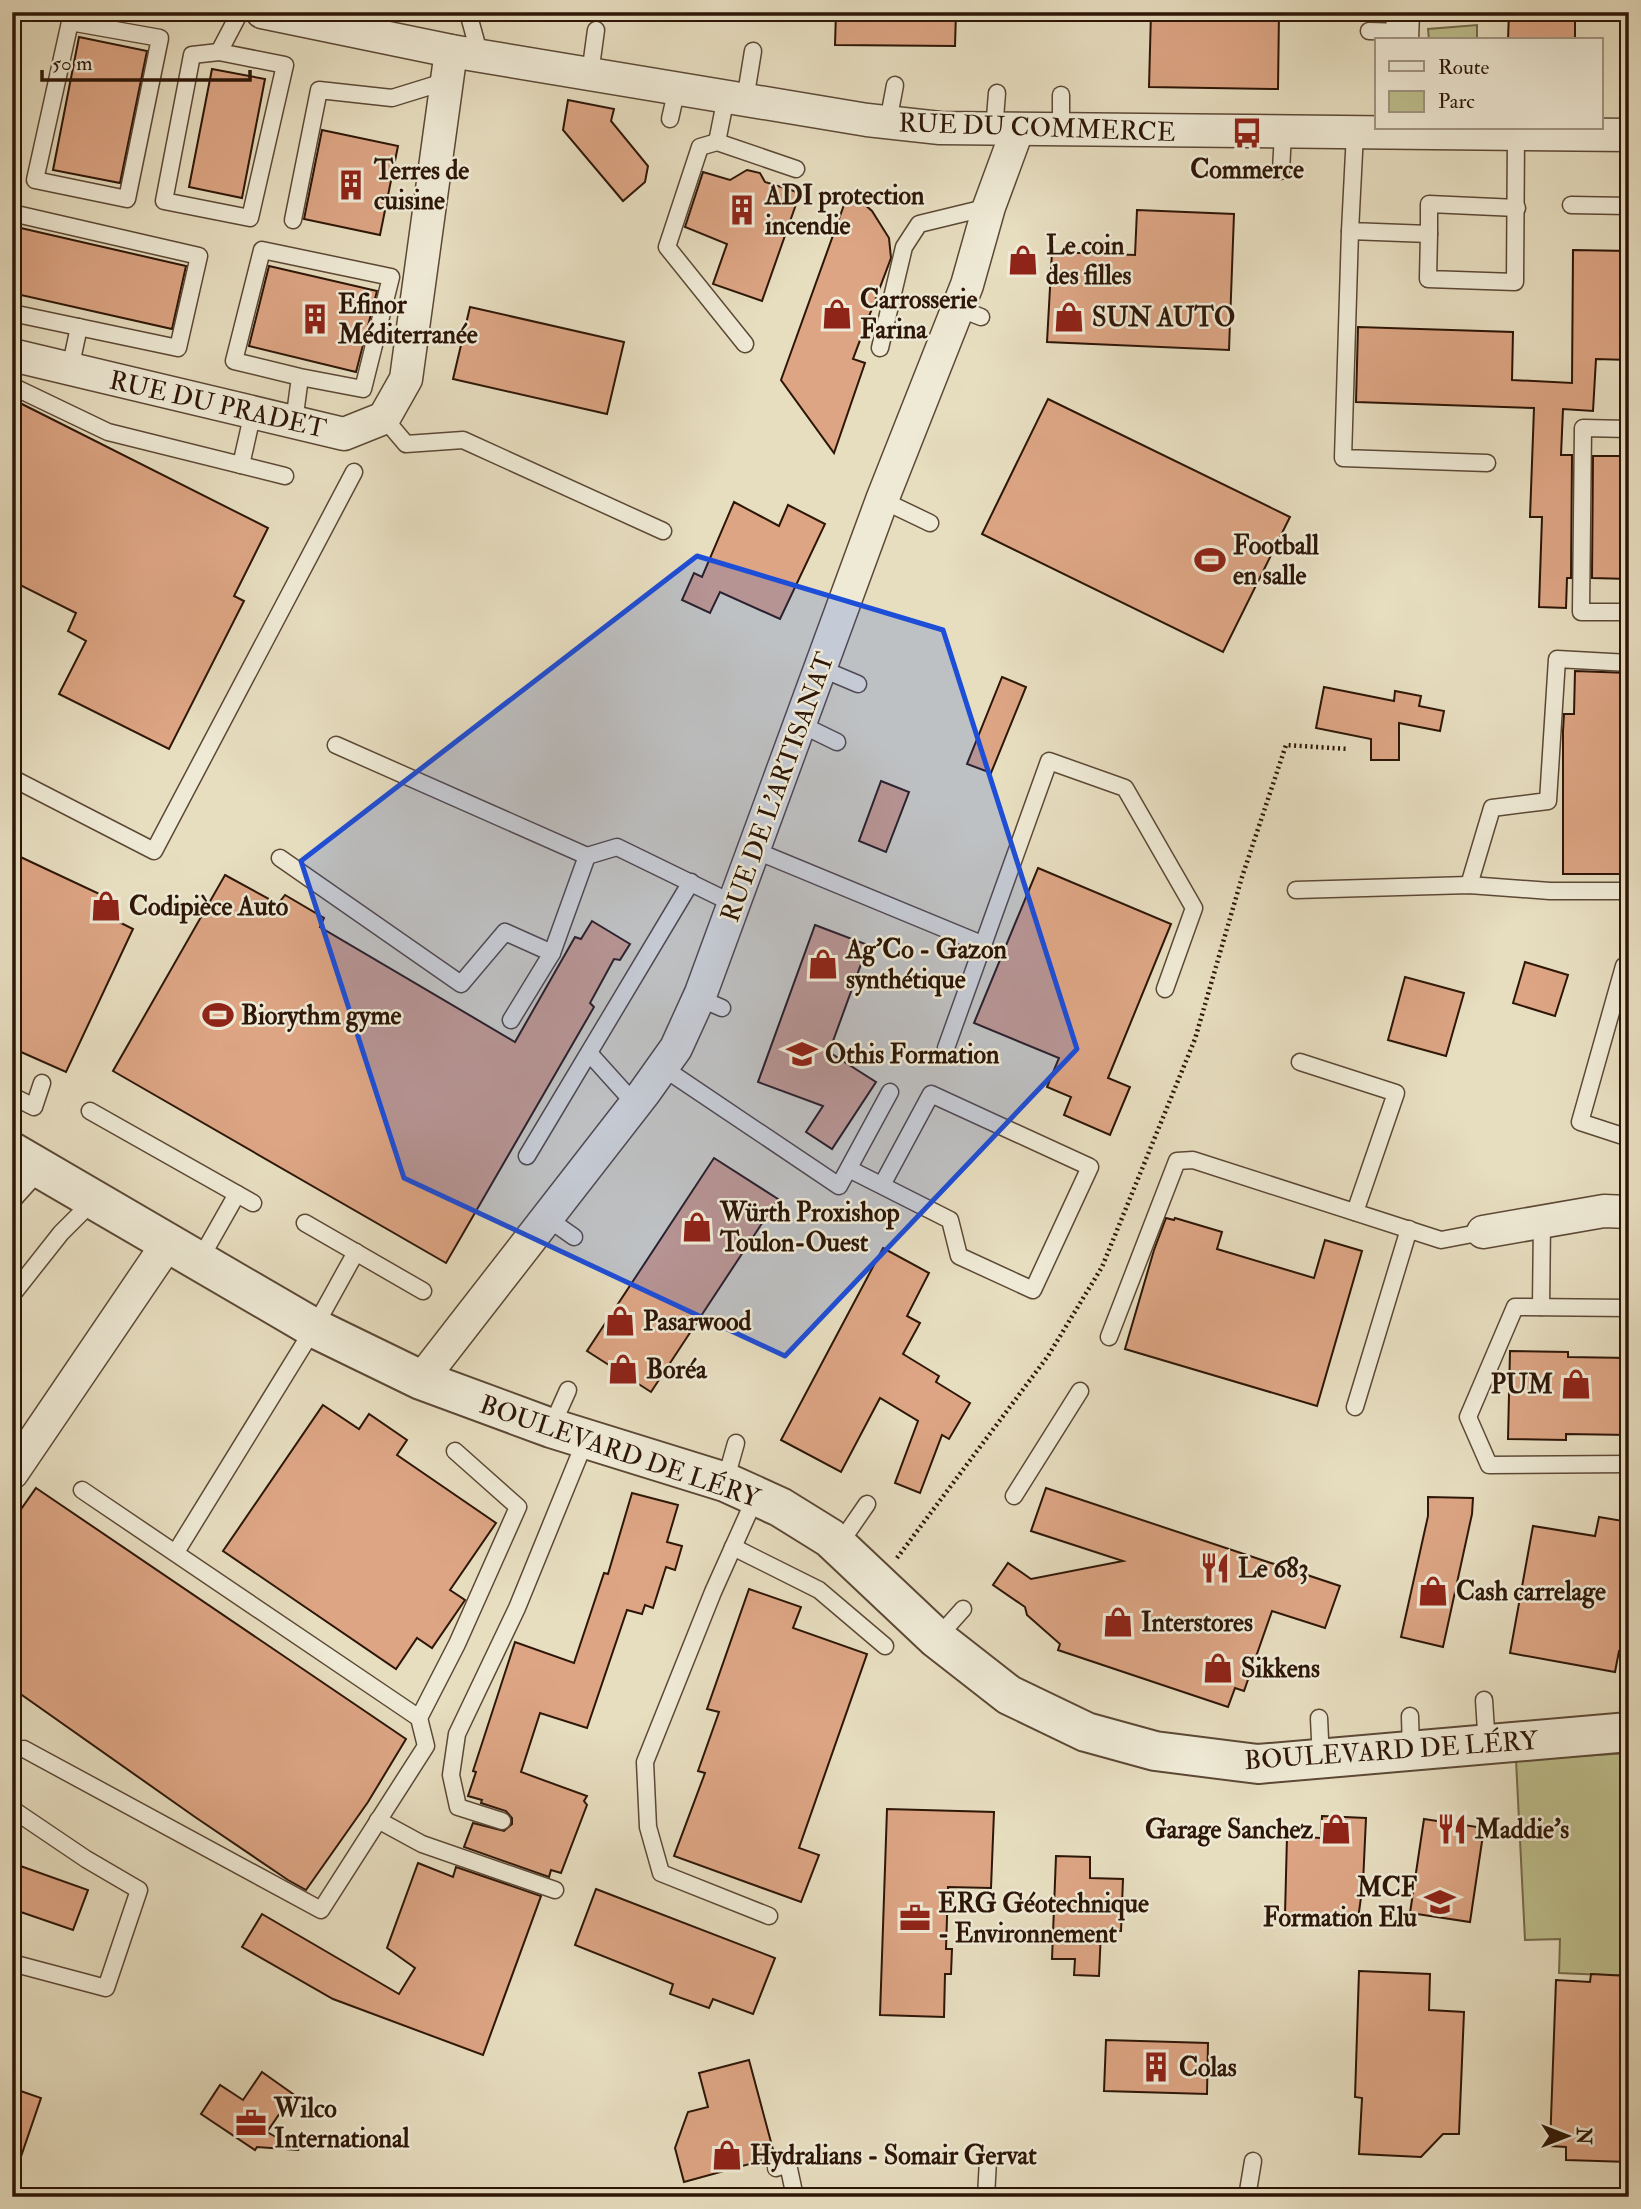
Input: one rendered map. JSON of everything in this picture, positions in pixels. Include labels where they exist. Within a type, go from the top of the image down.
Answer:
[{"type":"street","name":"RUE DU COMMERCE","points":[[262,12],[460,63],[590,74],[940,128],[1006,131],[1355,133],[1396,130],[1516,134],[1596,131],[1629,135]]},
{"type":"street","points":[[384,418],[407,379],[460,63]]},
{"type":"street","name":"RUE DE L'ARTISANAT","points":[[421,1380],[710,1003],[734,904],[882,500],[970,312],[1006,131]]},
{"type":"street","name":"RUE DU PRADET","points":[[12,355],[344,434],[384,418]]},
{"type":"street","name":"BOULEVARD DE LÉRY","points":[[21,1159],[314,1328],[421,1380],[568,1434],[741,1489],[780,1507],[830,1538],[936,1639],[1009,1695],[1086,1732],[1155,1751],[1258,1764],[1338,1765],[1411,1734],[1486,1754],[1629,1732]]},
{"type":"street","points":[[1483,1232],[1604,1211],[1629,1212]]},
{"type":"street","points":[[12,1473],[183,1252]]},
{"type":"lane","points":[[219,52],[240,12]]},
{"type":"lane","points":[[293,220],[319,90],[392,97],[460,63],[469,16]]},
{"type":"lane","points":[[69,17],[160,38],[127,198],[35,180],[69,17]]},
{"type":"lane","points":[[1370,31],[1402,28]]},
{"type":"lane","points":[[590,74],[596,30]]},
{"type":"lane","points":[[717,142],[753,51]]},
{"type":"lane","points":[[219,52],[285,65],[250,218],[164,201],[192,55],[219,52]]},
{"type":"lane","points":[[888,122],[895,85]]},
{"type":"lane","points":[[670,119],[677,88]]},
{"type":"lane","points":[[997,93],[1006,131]]},
{"type":"lane","points":[[1061,96],[1061,131]]},
{"type":"lane","points":[[1281,171],[1283,132]]},
{"type":"lane","points":[[1355,133],[1343,458],[1487,463]]},
{"type":"lane","points":[[1516,134],[1517,208],[1515,282],[1428,279],[1429,204],[1517,208]]},
{"type":"lane","points":[[745,344],[667,247],[700,147],[717,142],[796,169]]},
{"type":"lane","points":[[1571,205],[1629,206]]},
{"type":"lane","points":[[880,348],[904,247],[919,224],[989,207]]},
{"type":"lane","points":[[12,212],[199,256],[178,348],[12,313]]},
{"type":"lane","points":[[1350,231],[1429,233]]},
{"type":"lane","points":[[262,250],[391,277],[363,388],[300,377],[234,361],[262,250]]},
{"type":"lane","points":[[70,369],[79,327]]},
{"type":"lane","points":[[294,422],[300,377]]},
{"type":"lane","points":[[12,386],[108,432],[285,476]]},
{"type":"lane","points":[[241,466],[253,412]]},
{"type":"lane","points":[[384,418],[405,444],[463,440],[663,531]]},
{"type":"lane","points":[[1629,429],[1583,428],[1581,612],[1629,612]]},
{"type":"lane","points":[[12,778],[153,851],[354,472]]},
{"type":"lane","points":[[882,500],[930,523]]},
{"type":"lane","points":[[1469,885],[1492,808],[1548,801],[1558,659],[1629,663]]},
{"type":"lane","points":[[820,668],[858,684]]},
{"type":"lane","points":[[800,724],[837,741]]},
{"type":"lane","points":[[336,745],[587,856],[617,847],[734,904]]},
{"type":"lane","points":[[946,1048],[1049,761],[1125,788],[1194,908],[1165,989]]},
{"type":"lane","points":[[754,850],[984,945]]},
{"type":"lane","points":[[511,1020],[552,953],[587,856]]},
{"type":"lane","points":[[280,858],[461,984],[505,932],[552,953]]},
{"type":"lane","points":[[527,1156],[691,882]]},
{"type":"lane","points":[[1296,890],[1469,885],[1550,891],[1629,891]]},
{"type":"lane","points":[[1629,965],[1624,966],[1580,1122],[1629,1138]]},
{"type":"lane","points":[[589,1053],[635,1104]]},
{"type":"lane","points":[[1300,1062],[1396,1093],[1355,1212]]},
{"type":"lane","points":[[662,1067],[839,1186],[890,1092]]},
{"type":"lane","points":[[12,1096],[34,1107],[42,1083]]},
{"type":"lane","points":[[849,1169],[950,1220],[959,1256],[1032,1290],[1090,1167],[931,1094],[882,1185]]},
{"type":"lane","points":[[90,1111],[253,1203]]},
{"type":"lane","points":[[12,1201],[21,1159]]},
{"type":"lane","points":[[1109,1337],[1177,1161],[1193,1160],[1441,1240],[1483,1232]]},
{"type":"lane","points":[[183,1252],[237,1194]]},
{"type":"lane","points":[[12,1295],[61,1233],[94,1199]]},
{"type":"lane","points":[[547,1218],[575,1237]]},
{"type":"lane","points":[[1541,1307],[1542,1222]]},
{"type":"lane","points":[[305,1223],[423,1291]]},
{"type":"lane","points":[[1355,1407],[1409,1229]]},
{"type":"lane","points":[[176,1552],[314,1328],[356,1252]]},
{"type":"lane","points":[[1629,1308],[1515,1307],[1468,1417],[1489,1465],[1629,1464]]},
{"type":"lane","points":[[502,1821],[458,1807],[452,1776],[457,1734],[517,1608],[568,1434],[568,1390]]},
{"type":"lane","points":[[1014,1496],[1080,1391]]},
{"type":"lane","points":[[736,1443],[741,1489],[733,1547],[645,1762],[648,1826],[661,1873],[769,1916]]},
{"type":"lane","points":[[24,1749],[321,1910],[426,1746],[419,1718],[457,1644],[518,1507],[455,1451]]},
{"type":"lane","points":[[82,1490],[419,1718]]},
{"type":"lane","points":[[838,1546],[867,1504]]},
{"type":"lane","points":[[733,1547],[820,1590],[885,1646]]},
{"type":"lane","points":[[936,1639],[963,1609]]},
{"type":"lane","points":[[1484,1700],[1486,1754]]},
{"type":"lane","points":[[1319,1718],[1338,1765]]},
{"type":"lane","points":[[12,1809],[86,1859],[139,1890],[106,1988],[12,1963]]},
{"type":"lane","points":[[378,1820],[422,1844],[555,1890]]},
{"type":"lane","points":[[986,2197],[988,2160]]},
{"type":"lane","points":[[1247,2197],[1252,2161]]},
{"type":"lane","points":[[776,2168],[788,2164],[795,2197]]},
{"type":"path","points":[[877,1584],[1048,1356],[1102,1267],[1195,1039],[1242,877],[1286,745],[1348,749]]},
{"type":"highlighted area","points":[[697,556],[943,630],[1077,1049],[785,1356],[404,1178],[301,861]]},
{"type":"green space","points":[[1477,25],[1477,38],[1429,38],[1428,29]]},
{"type":"green space","points":[[1629,1753],[1629,1976],[1559,1973],[1560,1939],[1525,1940],[1516,1760]]},
{"type":"building","points":[[836,12],[956,12],[955,46],[835,45]]},
{"type":"building","points":[[1151,12],[1279,12],[1278,89],[1149,87]]},
{"type":"building","points":[[1509,12],[1575,12],[1575,38],[1508,38]]},
{"type":"building","points":[[79,37],[147,51],[120,183],[53,170]]},
{"type":"building","points":[[212,69],[265,79],[242,198],[189,187]]},
{"type":"building","points":[[568,100],[614,109],[611,121],[648,166],[645,182],[623,201],[563,130]]},
{"type":"building","name":"Terres de cuisine","points":[[322,130],[398,146],[380,235],[304,219]]},
{"type":"building","name":"ADI protection incendie","points":[[747,170],[760,173],[765,182],[800,193],[762,301],[713,284],[727,244],[685,227],[703,172],[730,180]]},
{"type":"building","name":"Carrosserie Farina","points":[[849,191],[872,211],[889,238],[891,258],[853,359],[865,363],[834,453],[781,380]]},
{"type":"building","points":[[1137,210],[1234,214],[1229,350],[1047,342],[1052,252],[1135,255]]},
{"type":"building","points":[[12,226],[186,266],[172,329],[12,293]]},
{"type":"building","points":[[1573,250],[1629,251],[1629,360],[1596,359],[1593,411],[1563,409],[1561,455],[1572,455],[1571,578],[1567,578],[1566,608],[1539,607],[1542,517],[1530,517],[1534,408],[1356,402],[1358,327],[1513,332],[1512,380],[1572,383]]},
{"type":"building","name":"Efinor Méditerranée","points":[[269,266],[377,291],[356,372],[249,346]]},
{"type":"building","points":[[470,307],[624,342],[607,414],[453,379]]},
{"type":"building","points":[[12,399],[268,528],[234,596],[244,601],[169,749],[59,694],[86,641],[68,631],[76,613],[12,581]]},
{"type":"building","points":[[1048,399],[1290,517],[1223,652],[982,534]]},
{"type":"building","points":[[1593,456],[1629,456],[1629,579],[1592,578]]},
{"type":"building","points":[[734,502],[779,526],[788,505],[825,524],[780,619],[720,592],[710,613],[682,600],[694,573],[702,577]]},
{"type":"building","points":[[1575,671],[1629,673],[1629,874],[1563,874],[1564,714],[1574,714]]},
{"type":"building","points":[[1002,677],[1026,687],[991,773],[967,764]]},
{"type":"building","points":[[1324,687],[1394,701],[1395,691],[1421,696],[1419,706],[1444,711],[1440,731],[1399,723],[1399,760],[1371,760],[1371,739],[1316,728]]},
{"type":"building","points":[[881,781],[909,792],[886,852],[859,841]]},
{"type":"building","points":[[12,853],[108,898],[105,905],[117,911],[113,919],[133,929],[66,1072],[12,1048]]},
{"type":"building","points":[[1038,868],[1171,924],[1108,1078],[1130,1087],[1110,1135],[1064,1115],[1071,1097],[1047,1087],[1059,1058],[974,1023]]},
{"type":"building","points":[[225,875],[278,904],[285,895],[324,918],[320,927],[515,1042],[575,937],[581,939],[592,921],[630,944],[620,960],[614,959],[590,1003],[594,1007],[446,1263],[113,1071]]},
{"type":"building","points":[[815,925],[868,945],[829,1052],[876,1082],[832,1149],[806,1132],[823,1106],[758,1082]]},
{"type":"building","points":[[1525,962],[1568,975],[1555,1016],[1513,1003]]},
{"type":"building","points":[[1405,977],[1464,993],[1446,1056],[1388,1040]]},
{"type":"building","points":[[714,1158],[778,1199],[651,1392],[587,1351]]},
{"type":"building","points":[[1166,1218],[1175,1218],[1222,1232],[1217,1249],[1314,1278],[1325,1240],[1362,1251],[1317,1406],[1125,1349]]},
{"type":"building","points":[[883,1248],[929,1273],[907,1316],[920,1323],[903,1354],[939,1376],[936,1382],[970,1403],[949,1439],[942,1435],[920,1493],[895,1483],[918,1421],[880,1398],[841,1472],[781,1440]]},
{"type":"building","points":[[1510,1351],[1568,1352],[1568,1357],[1629,1358],[1629,1435],[1566,1434],[1566,1440],[1508,1439]]},
{"type":"building","points":[[323,1405],[359,1429],[369,1414],[407,1440],[397,1455],[496,1523],[450,1590],[465,1600],[432,1648],[417,1638],[396,1669],[223,1551]]},
{"type":"building","points":[[36,1488],[406,1739],[368,1802],[306,1890],[195,1817],[12,1688],[12,1522]]},
{"type":"building","points":[[1046,1488],[1340,1586],[1325,1628],[1272,1611],[1244,1691],[1235,1688],[1228,1707],[1058,1650],[1060,1644],[1027,1615],[1025,1607],[993,1585],[1008,1563],[1031,1579],[1123,1561],[1031,1531]]},
{"type":"building","points":[[632,1493],[678,1505],[667,1542],[682,1546],[675,1570],[666,1567],[653,1608],[645,1605],[642,1614],[627,1610],[587,1728],[540,1713],[521,1772],[587,1796],[584,1801],[587,1805],[561,1873],[551,1870],[549,1877],[464,1847],[473,1823],[504,1831],[512,1824],[512,1818],[506,1811],[468,1796],[476,1772],[473,1771],[515,1642],[574,1663],[604,1573],[608,1574]]},
{"type":"building","name":"Cash carrelage","points":[[1428,1497],[1473,1498],[1472,1514],[1443,1647],[1401,1637],[1428,1516]]},
{"type":"building","points":[[1599,1517],[1629,1522],[1629,1652],[1619,1651],[1615,1672],[1510,1653],[1533,1526],[1595,1536]]},
{"type":"building","points":[[749,1589],[801,1607],[793,1628],[867,1654],[799,1848],[819,1855],[801,1902],[674,1856],[705,1773],[698,1771],[719,1712],[707,1709]]},
{"type":"building","name":"ERG Géotechnique - Environnement","points":[[887,1809],[994,1812],[991,1888],[948,1887],[946,1949],[952,1949],[951,1974],[945,1974],[944,2017],[880,2015]]},
{"type":"building","points":[[1322,1816],[1366,1818],[1363,1883],[1358,1919],[1285,1915],[1287,1836],[1321,1838]]},
{"type":"building","points":[[1424,1819],[1484,1828],[1470,1922],[1410,1913]]},
{"type":"building","points":[[1056,1856],[1090,1857],[1090,1878],[1123,1879],[1121,1931],[1101,1931],[1099,1976],[1074,1975],[1075,1959],[1052,1959]]},
{"type":"building","points":[[12,1863],[88,1890],[73,1930],[12,1909]]},
{"type":"building","points":[[418,1863],[453,1877],[456,1867],[541,1896],[483,2055],[333,1999],[242,1947],[262,1914],[399,1994],[415,1968],[387,1948]]},
{"type":"building","points":[[596,1889],[775,1958],[753,2014],[713,1999],[709,2008],[670,1994],[673,1984],[575,1945]]},
{"type":"building","points":[[1359,1971],[1430,1974],[1429,2010],[1464,2012],[1459,2134],[1443,2134],[1421,2157],[1359,2154],[1362,2098],[1355,2097]]},
{"type":"building","points":[[1591,1974],[1629,1976],[1629,2162],[1566,2160],[1566,2147],[1550,2146],[1556,1980],[1590,1982]]},
{"type":"building","name":"Colas","points":[[1106,2040],[1208,2043],[1207,2094],[1104,2091]]},
{"type":"building","points":[[749,2060],[775,2157],[684,2182],[675,2148],[688,2112],[708,2107],[699,2073]]},
{"type":"building","points":[[262,2072],[293,2094],[267,2132],[299,2150],[257,2147],[255,2150],[201,2114],[220,2085],[243,2100]]},
{"type":"building","points":[[12,2088],[41,2098],[16,2171],[12,2170]]},
{"type":"place","name":"Commerce","points":[[1247,133]]},
{"type":"place","name":"Terres de cuisine","points":[[351,185]]},
{"type":"place","name":"ADI protection incendie","points":[[742,210]]},
{"type":"place","name":"Le coin des filles","points":[[1023,260]]},
{"type":"place","name":"Carrosserie Farina","points":[[837,314]]},
{"type":"place","name":"SUN AUTO","points":[[1069,317]]},
{"type":"place","name":"Efinor Méditerranée","points":[[315,319]]},
{"type":"place","name":"Football en salle","points":[[1210,560]]},
{"type":"place","name":"Codipièce Auto","points":[[106,906]]},
{"type":"place","name":"Ag'Co - Gazon synthétique","points":[[823,964]]},
{"type":"place","name":"Biorythm gyme","points":[[218,1015]]},
{"type":"place","name":"Othis Formation","points":[[802,1054]]},
{"type":"place","name":"Würth Proxishop Toulon-Ouest","points":[[697,1227]]},
{"type":"place","name":"Pasarwood","points":[[620,1321]]},
{"type":"place","name":"Boréa","points":[[623,1369]]},
{"type":"place","name":"PUM","points":[[1576,1384]]},
{"type":"place","name":"Le 683","points":[[1215,1568]]},
{"type":"place","name":"Cash carrelage","points":[[1433,1591]]},
{"type":"place","name":"Interstores","points":[[1118,1622]]},
{"type":"place","name":"Sikkens","points":[[1218,1668]]},
{"type":"place","name":"Garage Sanchez","points":[[1336,1829]]},
{"type":"place","name":"Maddie's","points":[[1452,1829]]},
{"type":"place","name":"MCF Formation Elu","points":[[1440,1902]]},
{"type":"place","name":"ERG Géotechnique - Environnement","points":[[915,1918]]},
{"type":"place","name":"Colas","points":[[1156,2067]]},
{"type":"place","name":"Wilco International","points":[[251,2123]]},
{"type":"place","name":"Hydralians - Somair Gervat","points":[[727,2155]]}]
